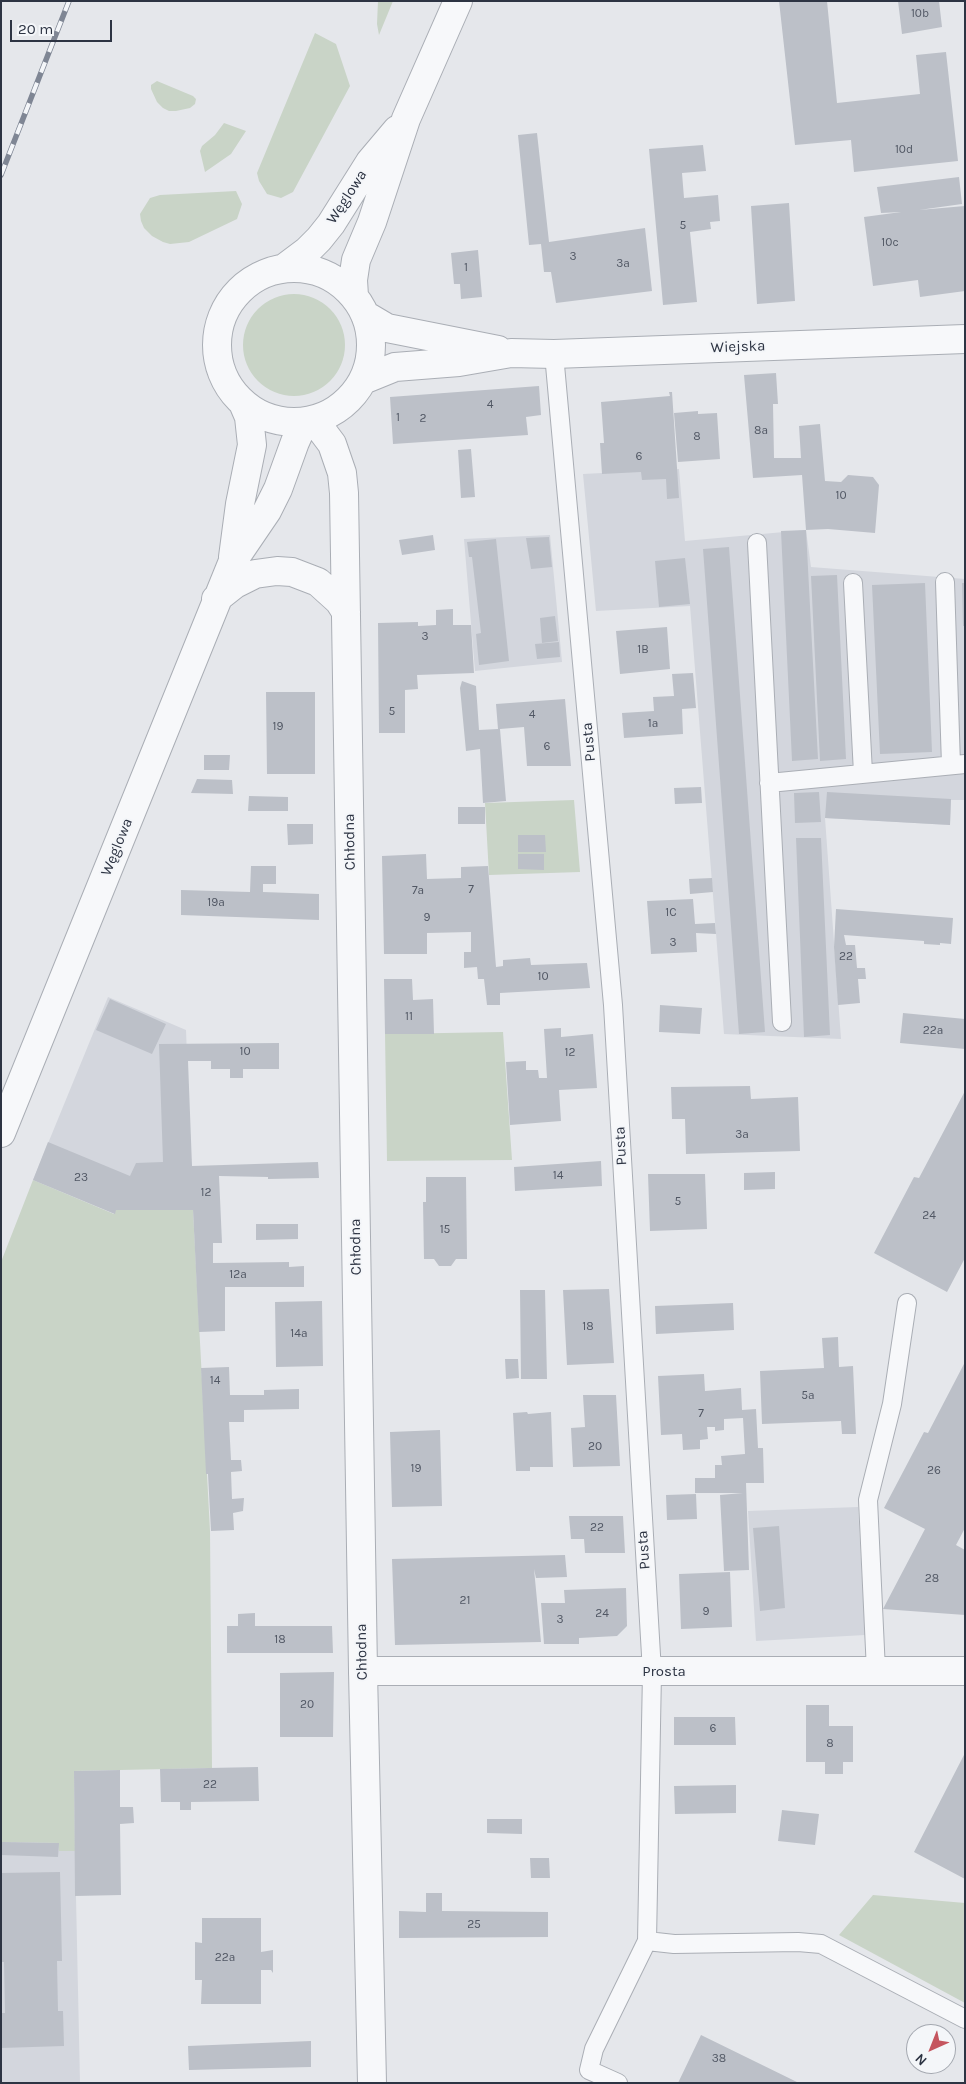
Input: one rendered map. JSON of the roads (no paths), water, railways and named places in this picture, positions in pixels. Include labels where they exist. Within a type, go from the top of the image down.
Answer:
[{"type":"street","name":"Węglowa","points":[[360,306],[353,280],[356,260],[372,222],[406,120],[458,1]]},
{"type":"street","name":"Węglowa","points":[[283,269],[308,252],[319,239],[331,224],[370,162],[406,120]]},
{"type":"street","points":[[299,268],[314,271],[329,276],[360,306],[370,328],[371,355],[364,380],[343,405],[329,414],[309,421],[288,422],[272,419],[243,403],[223,375],[219,359],[220,325],[226,310],[244,287],[256,278],[283,269],[299,268]]},
{"type":"street","name":"Wiejska","points":[[360,306],[387,328],[511,353],[554,354],[965,339]]},
{"type":"street","name":"Wiejska","points":[[364,380],[396,367],[460,362],[511,353]]},
{"type":"street","name":"Węglowa","points":[[233,561],[240,504],[252,444],[249,417],[243,403]]},
{"type":"street","name":"Węglowa","points":[[1,1133],[216,599],[233,561],[267,511],[309,421]]},
{"type":"street","name":"Chłodna","points":[[309,421],[332,444],[342,473],[372,2083]]},
{"type":"street","points":[[216,599],[235,584],[255,574],[277,571],[292,572],[306,576],[323,586],[339,601],[346,612]]},
{"type":"street","name":"Prosta","points":[[363,1671],[965,1671]]},
{"type":"lane","name":"Pusta","points":[[554,354],[613,1005],[652,1672],[647,1941]]},
{"type":"lane","points":[[757,543],[782,1022]]},
{"type":"lane","points":[[769,783],[958,764],[945,582]]},
{"type":"lane","points":[[852,583],[863,773]]},
{"type":"lane","points":[[876,1671],[868,1500],[892,1404],[907,1303]]},
{"type":"lane","points":[[618,2083],[589,2070],[594,2049],[647,1941],[674,1944],[798,1942],[821,1944],[965,2019]]},
{"type":"railway","points":[[1,175],[69,1]]}]
